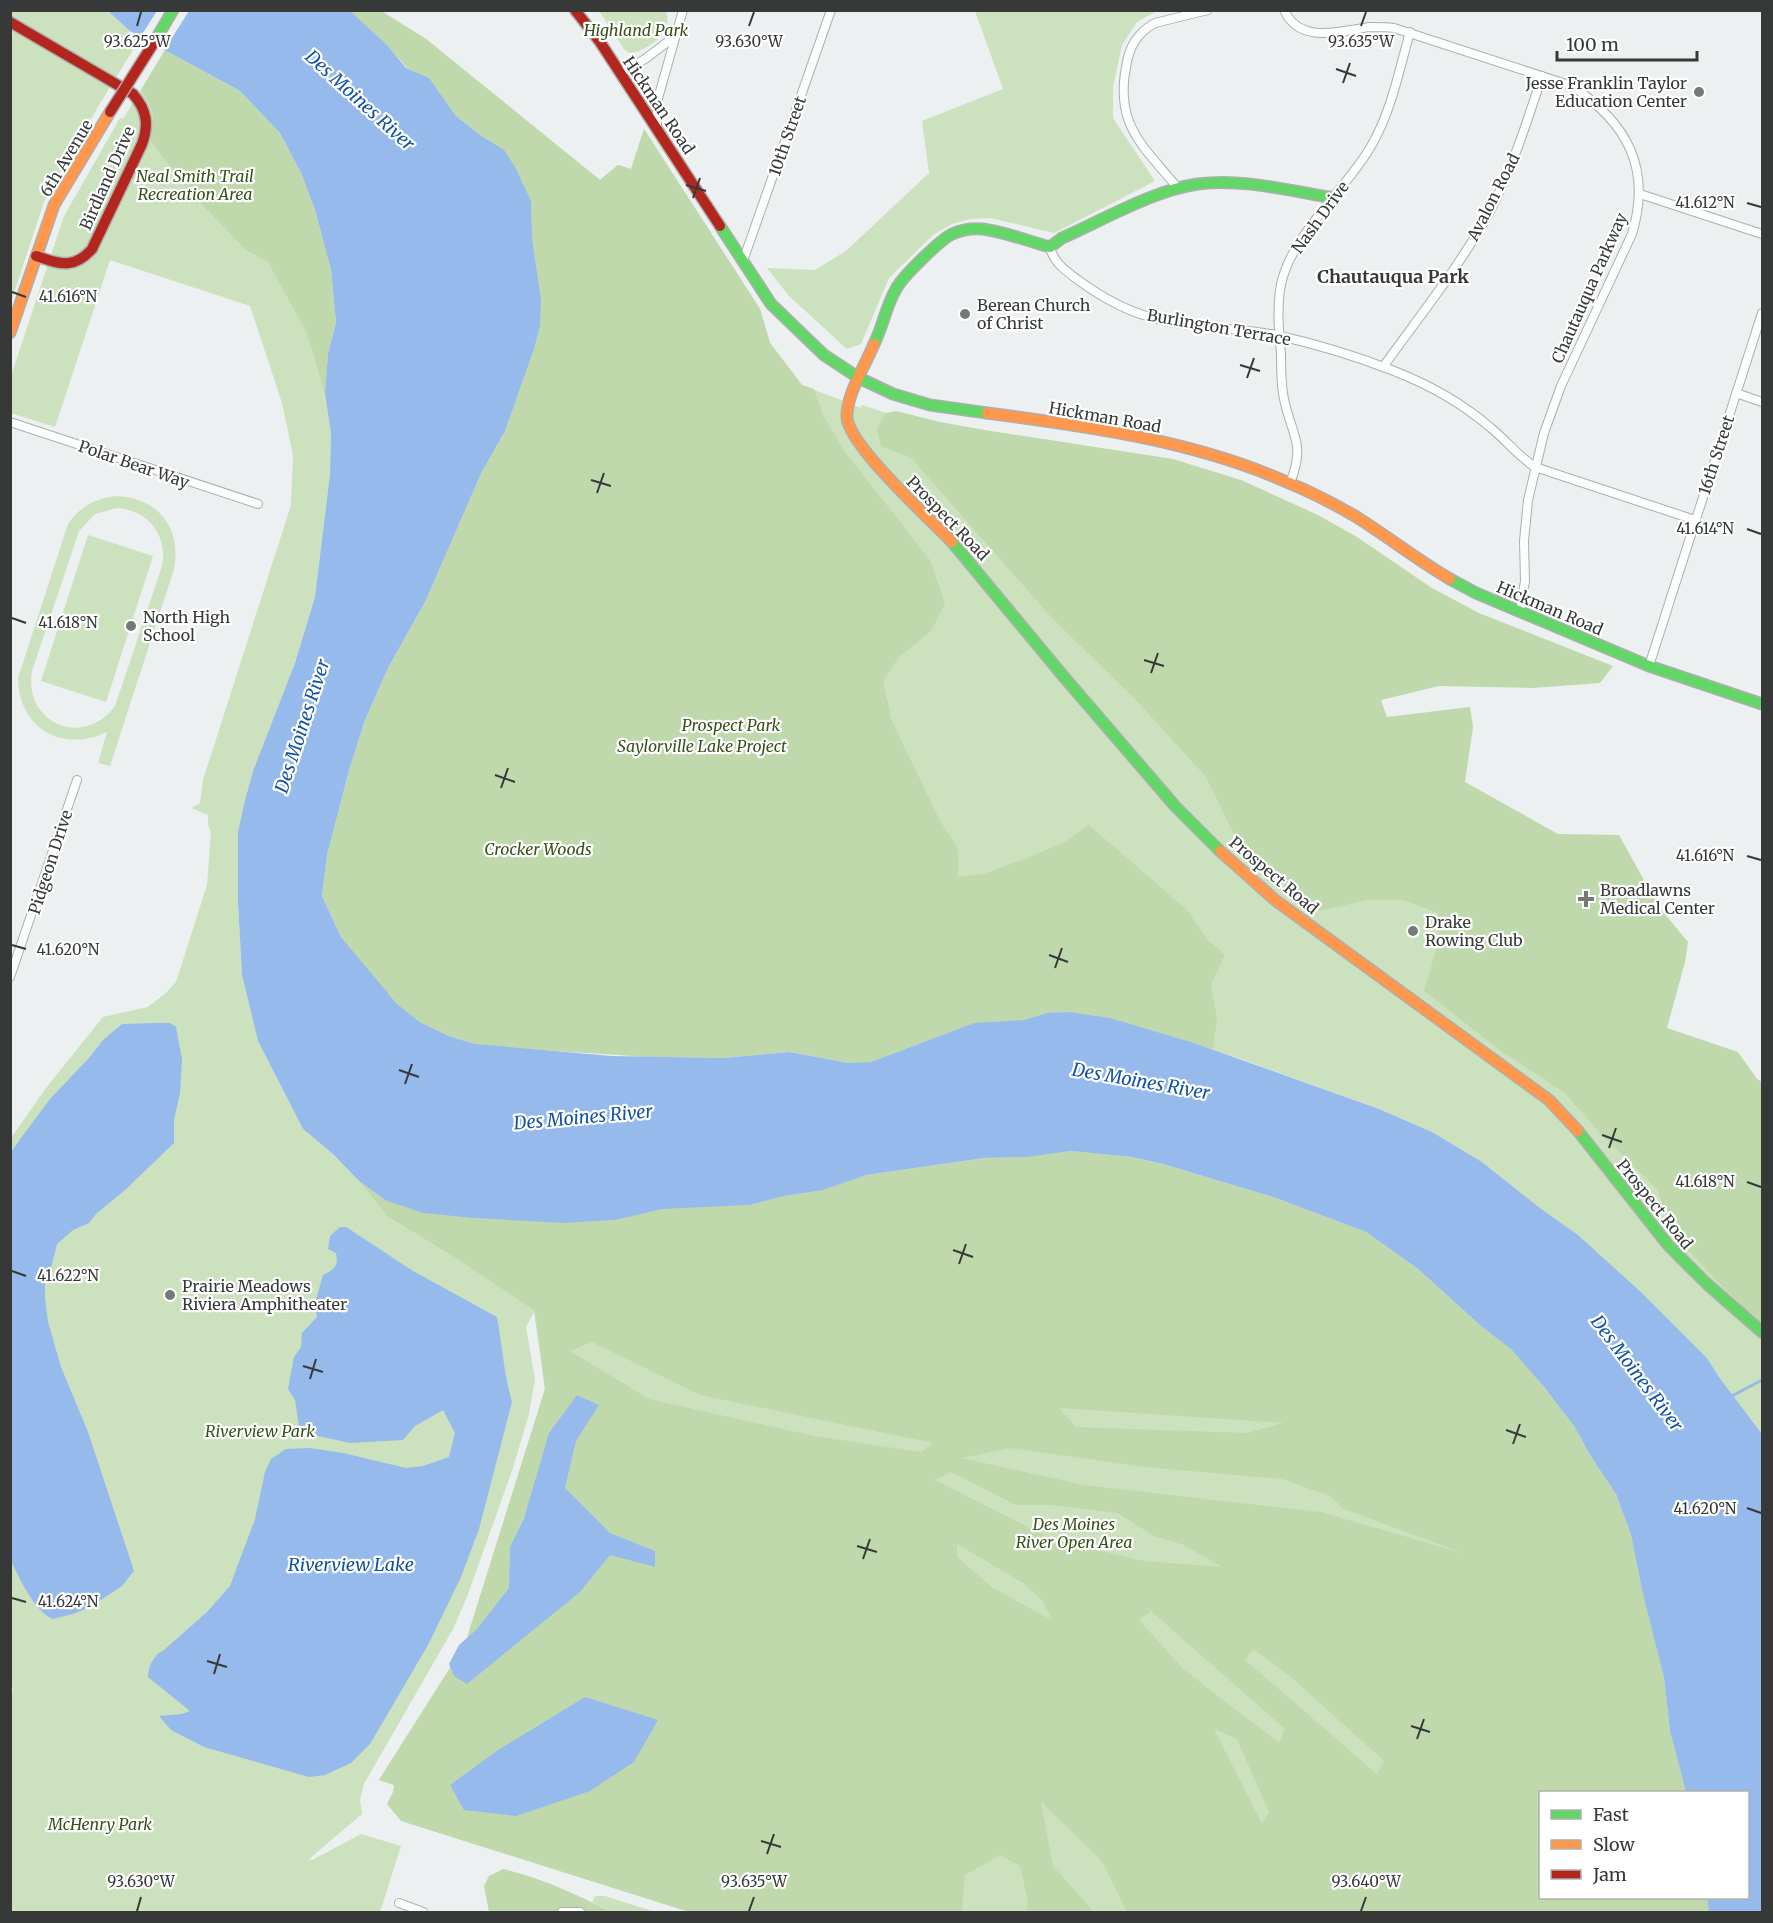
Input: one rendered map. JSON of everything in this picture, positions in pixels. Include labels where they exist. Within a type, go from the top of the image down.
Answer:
[{"type":"street","name":"6th Avenue","points":[[10,333],[54,205],[173,10]]},
{"type":"street","name":"Hickman Road","points":[[575,10],[600,42],[771,304],[824,355],[859,378],[892,394],[930,405],[1070,424],[1165,442],[1258,470],[1290,483],[1353,515],[1440,573],[1476,593],[1649,666],[1762,704]]},
{"type":"street","points":[[657,128],[657,102],[683,10]]},
{"type":"street","name":"10th Street","points":[[743,261],[831,10]]},
{"type":"street","points":[[1177,188],[1129,125],[1122,93],[1124,75],[1129,50],[1138,35],[1148,27],[1155,23],[1208,10]]},
{"type":"street","name":"Chautauqua Parkway","points":[[1284,10],[1294,24],[1311,32],[1320,34],[1373,27],[1394,28],[1572,86],[1595,101],[1613,121],[1628,144],[1634,160],[1640,194],[1638,214],[1632,234],[1561,386],[1544,433],[1528,501],[1524,541],[1525,581],[1520,611]]},
{"type":"street","name":"Birdland Drive","points":[[10,22],[133,94],[144,108],[147,118],[147,130],[142,144],[92,249],[78,262],[69,264],[36,256]]},
{"type":"street","name":"Nash Drive","points":[[1290,483],[1296,467],[1299,446],[1284,399],[1280,289],[1287,265],[1298,244],[1369,150],[1380,131],[1410,32]]},
{"type":"street","points":[[620,73],[645,59],[674,37]]},
{"type":"street","name":"Avalon Road","points":[[1383,367],[1461,258],[1489,212],[1512,163],[1542,76]]},
{"type":"street","points":[[859,378],[881,329],[885,310],[897,286],[950,235],[969,229],[983,229],[1050,247],[1062,238],[1177,188],[1208,183],[1235,183],[1334,198]]},
{"type":"street","points":[[1640,194],[1762,234]]},
{"type":"street","name":"Burlington Terrace","points":[[1050,247],[1052,258],[1074,277],[1091,290],[1131,311],[1171,322],[1249,330],[1280,336],[1323,347],[1383,367],[1453,398],[1535,467],[1695,520]]},
{"type":"street","name":"16th Street","points":[[1649,666],[1762,313]]},
{"type":"street","name":"Prospect Road","points":[[859,378],[848,404],[847,419],[861,447],[897,487],[966,556],[1064,677],[1199,830],[1275,900],[1549,1101],[1580,1134],[1684,1264],[1762,1332]]},
{"type":"street","points":[[1736,393],[1762,402]]},
{"type":"street","name":"Polar Bear Way","points":[[10,422],[258,504]]},
{"type":"street","name":"Pidgeon Drive","points":[[11,977],[77,780]]},
{"type":"street","points":[[399,1902],[423,1912]]},
{"type":"street","points":[[562,1912],[580,1912]]},
{"type":"green space","points":[[11,11],[108,11],[130,31],[141,37],[44,202],[11,302]]},
{"type":"green space","name":"Prospect Park","points":[[350,11],[381,11],[426,39],[600,180],[618,165],[631,169],[644,129],[760,309],[770,343],[802,385],[861,408],[862,405],[1037,462],[1091,577],[1260,849],[1561,948],[1762,1257],[1762,1434],[1707,1358],[1641,1292],[1578,1235],[1482,1162],[1432,1132],[1379,1109],[1174,1037],[916,1044],[871,1062],[849,1063],[425,602],[467,504],[515,167]]},
{"type":"green space","name":"Crocker Woods","points":[[350,11],[381,11],[426,39],[600,180],[618,165],[631,169],[644,129],[760,309],[770,343],[802,385],[814,389],[823,415],[845,452],[930,560],[945,603],[931,631],[898,658],[883,682],[892,721],[940,821],[957,847],[959,866],[957,877],[983,874],[1027,858],[1065,842],[1089,825],[1187,910],[1208,940],[1225,955],[1211,985],[1217,1018],[1213,1049],[1110,1018],[1069,1012],[1048,1013],[1024,1020],[974,1023],[871,1062],[849,1063],[789,1052],[723,1058],[649,1057],[507,1048],[475,1044],[449,1036],[420,1022],[396,1003],[370,974],[341,937],[322,896],[327,855],[350,767],[365,720],[388,668],[425,602],[482,471],[505,431],[540,326],[531,201],[504,150],[456,116],[429,78],[407,68],[387,45]]},
{"type":"green space","name":"Highland Park","points":[[599,11],[666,11],[667,26],[651,45],[629,53]]},
{"type":"green space","points":[[975,11],[1157,11],[1137,22],[1122,45],[1113,87],[1113,118],[1155,181],[1054,233],[990,218],[970,219],[952,224],[933,235],[889,278],[861,344],[847,349],[789,296],[767,268],[815,270],[846,251],[929,173],[922,121],[1003,89]]},
{"type":"green space","name":"Des Moines River Open Area","points":[[165,50],[301,173],[331,433],[330,474],[315,597],[295,663],[253,771],[238,832],[238,903],[242,975],[258,1041],[303,1129],[333,1154],[359,1181],[386,1215],[866,1175],[1071,1151],[1132,1157],[1631,1535],[1664,1678],[1670,1731],[1686,1791],[1539,1791],[1539,1899],[1707,1899],[1709,1912],[733,1912],[379,1780],[465,1644],[545,1389],[534,1312],[526,1327],[535,1379],[529,1414],[512,1471],[467,1597],[453,1629],[364,1784],[360,1799],[362,1814],[309,1859],[312,1860],[361,1834],[401,1846],[380,1912],[11,1912],[10,1711],[13,1689],[10,1682],[11,1138],[46,1088],[103,1017],[148,1007],[176,982],[207,885],[211,832],[208,815],[192,808],[200,803],[203,780],[291,505],[293,455],[282,403],[250,306],[110,260],[55,427],[11,413],[11,376],[64,216],[120,118],[123,119]]},
{"type":"green space","name":"Neal Smith Trail Recreation Area","points":[[165,50],[240,91],[280,133],[301,173],[315,210],[331,270],[336,323],[328,353],[325,393],[307,333],[268,262],[246,250],[186,188],[151,141],[153,114],[141,90]]},
{"type":"green space","points":[[896,411],[991,431],[1173,459],[1241,480],[1318,515],[1357,537],[1432,588],[1479,613],[1613,666],[1600,683],[1532,688],[1439,686],[1381,700],[1387,717],[1470,707],[1473,727],[1465,782],[1558,834],[1619,835],[1659,907],[1688,942],[1685,962],[1667,1028],[1738,1052],[1757,1079],[1762,1082],[1762,1326],[1672,1232],[1657,1189],[1601,1134],[1565,1093],[1501,1051],[1424,991],[1439,940],[1438,913],[1403,900],[1367,900],[1319,911],[1244,855],[1206,777],[1138,702],[1052,618],[911,458],[881,446],[877,429],[886,413]]},
{"type":"green space","points":[[117,496],[144,502],[155,509],[170,528],[176,554],[174,569],[110,766],[98,763],[107,732],[90,738],[74,740],[59,738],[46,732],[26,711],[20,696],[18,678],[68,524],[89,504]],"holes":[[[117,508],[128,510],[146,519],[159,535],[162,544],[162,566],[115,706],[102,719],[88,726],[73,728],[58,724],[46,716],[37,704],[32,689],[32,671],[79,531],[95,514]]]},
{"type":"green space","points":[[88,535],[153,556],[106,702],[41,681]]},
{"type":"green space","name":"Des Moines River Open Area","points":[[1071,1151],[1132,1157],[1276,1198],[1366,1232],[1418,1269],[1481,1326],[1511,1348],[1574,1426],[1616,1494],[1631,1535],[1664,1678],[1670,1731],[1686,1791],[1539,1791],[1539,1899],[1707,1899],[1709,1912],[1127,1912],[1102,1861],[1041,1802],[1053,1866],[1094,1912],[1026,1912],[1028,1901],[1020,1866],[1000,1855],[965,1875],[962,1912],[689,1912],[401,1821],[387,1804],[394,1785],[379,1780],[450,1668],[454,1677],[580,1592],[610,1555],[655,1567],[655,1551],[610,1533],[565,1488],[576,1441],[599,1405],[577,1395],[510,1547],[509,1588],[477,1629],[467,1638],[545,1389],[535,1311],[448,1253],[387,1216],[359,1181],[385,1200],[474,1218],[562,1223],[615,1220],[663,1209],[750,1205],[784,1196],[823,1190],[866,1175],[984,1158],[1027,1157]],"holes":[[[592,1342],[700,1395],[933,1443],[921,1452],[815,1436],[649,1399],[570,1351]],[[1059,1408],[1284,1423],[1247,1433],[1076,1427]],[[1010,1448],[1144,1467],[1282,1479],[1330,1496],[1344,1509],[1462,1553],[1321,1512],[1084,1485],[962,1458]],[[951,1472],[1016,1505],[1052,1505],[1117,1513],[1154,1536],[1184,1545],[1222,1567],[1144,1561],[1052,1539],[935,1480]],[[957,1544],[1023,1583],[1042,1600],[1052,1620],[993,1588],[957,1557]],[[1151,1611],[1285,1729],[1279,1743],[1183,1669],[1139,1620]],[[1253,1649],[1291,1677],[1384,1761],[1377,1774],[1245,1660]],[[1214,1729],[1237,1739],[1269,1812],[1262,1824]]]},
{"type":"green space","points":[[503,1869],[558,1887],[611,1912],[489,1912],[484,1886],[489,1876]]},
{"type":"green space","points":[[595,1896],[605,1896],[656,1912],[611,1912],[592,1902]]},
{"type":"water","name":"Des Moines River","points":[[108,11],[350,11],[387,45],[406,68],[429,78],[456,116],[504,150],[531,201],[532,238],[541,300],[540,326],[534,349],[505,431],[482,471],[425,602],[388,668],[365,720],[327,855],[322,896],[341,937],[396,1003],[420,1022],[449,1036],[475,1044],[612,1056],[723,1058],[789,1052],[849,1063],[871,1062],[974,1023],[1024,1020],[1048,1013],[1069,1012],[1110,1018],[1194,1043],[1379,1109],[1432,1132],[1482,1162],[1578,1235],[1641,1292],[1707,1358],[1762,1434],[1762,1912],[1709,1912],[1707,1899],[1749,1899],[1749,1791],[1686,1791],[1670,1731],[1664,1678],[1631,1535],[1616,1494],[1574,1426],[1511,1349],[1481,1326],[1418,1269],[1366,1232],[1276,1198],[1163,1164],[1132,1157],[1071,1151],[1027,1157],[984,1158],[866,1175],[823,1190],[784,1196],[750,1205],[663,1209],[615,1220],[562,1223],[474,1218],[423,1213],[385,1200],[359,1181],[333,1154],[303,1129],[258,1041],[242,975],[238,903],[238,832],[253,771],[295,663],[315,597],[330,474],[331,433],[325,393],[328,353],[336,323],[331,270],[315,210],[301,173],[280,133],[240,91],[130,31]]},
{"type":"water","points":[[170,1023],[176,1027],[182,1059],[180,1093],[174,1120],[174,1143],[89,1223],[73,1230],[57,1244],[45,1281],[48,1322],[61,1367],[88,1432],[134,1571],[122,1586],[90,1607],[52,1619],[33,1601],[11,1561],[10,1153],[50,1099],[103,1040],[122,1024]]},
{"type":"water","name":"Riverview Lake","points":[[340,1227],[346,1227],[413,1271],[497,1317],[512,1402],[479,1529],[461,1577],[428,1645],[370,1744],[351,1763],[325,1775],[309,1777],[204,1747],[171,1730],[159,1716],[190,1711],[148,1677],[150,1665],[157,1654],[207,1612],[230,1586],[255,1519],[265,1472],[271,1459],[286,1449],[310,1448],[343,1453],[406,1468],[423,1466],[449,1457],[455,1433],[443,1410],[415,1426],[403,1440],[350,1443],[300,1432],[295,1400],[288,1389],[294,1357],[301,1347],[302,1333],[317,1317],[315,1303],[323,1275],[333,1269],[336,1264],[336,1253],[328,1249],[330,1236]]},
{"type":"water","points":[[577,1395],[599,1405],[576,1441],[565,1488],[610,1533],[655,1551],[655,1567],[610,1555],[580,1592],[467,1684],[454,1676],[449,1664],[459,1645],[477,1629],[509,1588],[510,1547],[524,1518],[549,1433]]},
{"type":"water","points":[[585,1697],[658,1720],[634,1762],[590,1791],[516,1816],[464,1810],[450,1785],[498,1750]]},
{"type":"pier","points":[[157,11],[189,11],[163,52],[139,39]]},
{"type":"waterway","points":[[1730,1397],[1762,1380]]},
{"type":"traffic: fast","points":[[153,44],[173,10]]},
{"type":"traffic: fast","points":[[874,344],[900,283],[939,243],[959,231],[991,230],[1050,247],[1062,238],[1129,206],[1164,192],[1198,184],[1249,184],[1334,198]]},
{"type":"traffic: fast","points":[[720,226],[771,304],[824,355],[859,378],[893,394],[930,405],[987,413]]},
{"type":"traffic: fast","points":[[952,542],[1175,806],[1220,851]]},
{"type":"traffic: fast","points":[[1450,579],[1476,593],[1649,666],[1762,704]]},
{"type":"traffic: fast","points":[[1578,1131],[1668,1245],[1707,1284],[1762,1332]]},
{"type":"traffic: slow","points":[[10,333],[54,205],[110,112]]},
{"type":"traffic: slow","points":[[874,344],[850,399],[847,417],[851,429],[875,463],[952,542]]},
{"type":"traffic: slow","points":[[987,413],[1141,437],[1217,456],[1253,468],[1306,490],[1347,512],[1450,579]]},
{"type":"traffic: slow","points":[[1220,851],[1275,900],[1549,1100],[1578,1131]]},
{"type":"traffic: jam","points":[[575,10],[600,42],[720,226]]},
{"type":"traffic: jam","points":[[10,22],[133,94],[144,112],[146,124],[142,144],[92,249],[72,263],[59,263],[36,256]]},
{"type":"traffic: jam","points":[[110,112],[153,44]]},
{"type":"place","name":"Jesse Franklin Taylor Education Center","points":[[1699,92]]},
{"type":"place","name":"Berean Church of Christ","points":[[965,314]]},
{"type":"place","name":"North High School","points":[[131,626]]},
{"type":"place","name":"Broadlawns Medical Center","points":[[1586,899]]},
{"type":"place","name":"Drake Rowing Club","points":[[1413,931]]},
{"type":"place","name":"Prairie Meadows Riviera Amphitheater","points":[[170,1295]]},
{"type":"district","name":"Chautauqua Park","points":[[1393,276]]},
{"type":"park label","name":"Saylorville Lake Project","points":[[702,746]]},
{"type":"park label","name":"Riverview Park","points":[[260,1431]]},
{"type":"park label","name":"McHenry Park","points":[[100,1824]]}]
